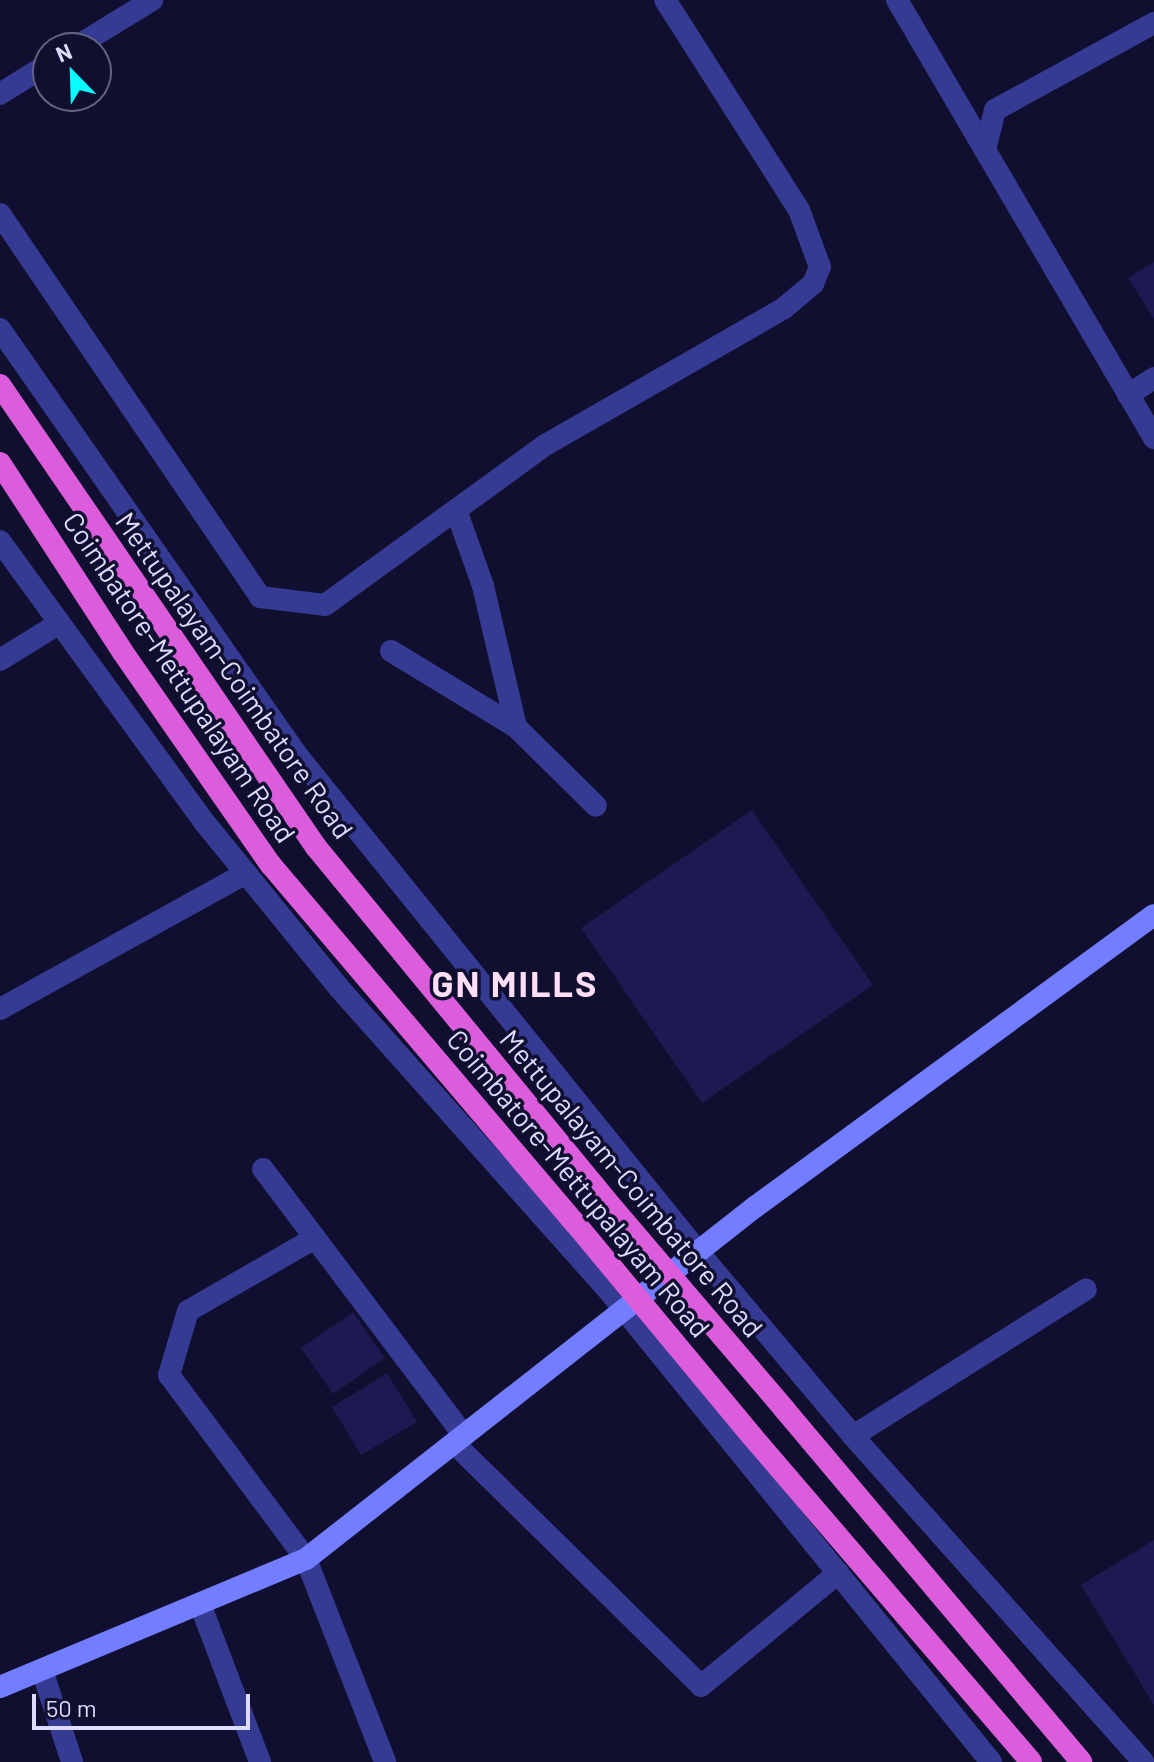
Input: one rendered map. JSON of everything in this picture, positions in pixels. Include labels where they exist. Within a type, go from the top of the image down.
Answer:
[{"type":"highway","name":"Mettupalayam-Coimbatore Road","points":[[0,385],[316,847],[442,1005],[1081,1762]]},
{"type":"highway","name":"Coimbatore-Mettupalayam Road","points":[[0,463],[122,651],[271,865],[851,1556],[1031,1762]]},
{"type":"main road","points":[[0,1687],[306,1559],[700,1254],[755,1207],[1154,915]]},
{"type":"street","points":[[100,32],[152,0]]},
{"type":"street","points":[[0,214],[260,597],[325,605],[547,444],[784,308],[813,284],[820,267],[799,210],[665,0]]},
{"type":"street","points":[[897,0],[1154,438]]},
{"type":"street","points":[[985,150],[995,110],[1154,23]]},
{"type":"street","points":[[0,94],[32,74]]},
{"type":"street","points":[[0,329],[297,755],[700,1254],[853,1436],[1143,1762]]},
{"type":"street","points":[[1128,395],[1154,378]]},
{"type":"street","points":[[456,510],[483,586],[516,727]]},
{"type":"street","points":[[0,541],[246,873],[339,988],[626,1312],[991,1762]]},
{"type":"street","points":[[0,660],[60,623]]},
{"type":"street","points":[[391,651],[516,727],[596,806]]},
{"type":"street","points":[[0,1009],[246,873]]},
{"type":"street","points":[[263,1169],[459,1439],[701,1686],[838,1573]]},
{"type":"street","points":[[315,1238],[188,1311],[169,1375],[306,1559],[385,1762]]},
{"type":"street","points":[[853,1436],[1086,1289]]},
{"type":"street","points":[[200,1604],[260,1762]]},
{"type":"street","points":[[42,1670],[72,1762]]},
{"type":"building","points":[[1154,262],[1154,319],[1128,278]]},
{"type":"building","points":[[752,810],[873,985],[702,1103],[581,928]]},
{"type":"building","points":[[353,1312],[385,1358],[333,1394],[301,1348]]},
{"type":"building","points":[[387,1373],[417,1422],[361,1455],[332,1407]]},
{"type":"building","points":[[1154,1540],[1154,1705],[1081,1585]]},
{"type":"district","name":"GN MILLS","points":[[515,983]]}]
